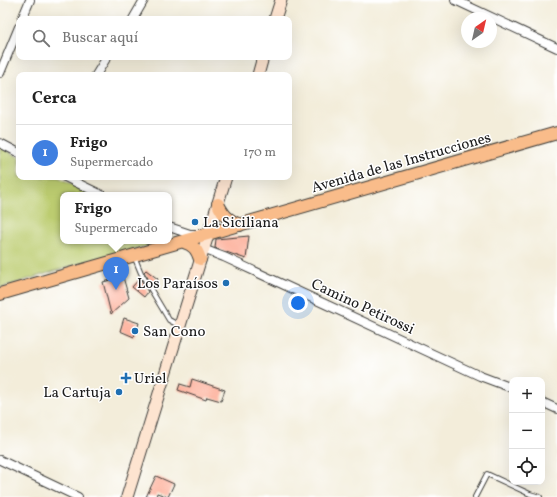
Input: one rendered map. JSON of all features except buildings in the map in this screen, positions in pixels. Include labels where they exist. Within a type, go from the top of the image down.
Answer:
[{"type":"main road","points":[[276,16],[281,0]]},
{"type":"main road","points":[[259,72],[263,60]]},
{"type":"main road","name":"Avenida de las Instrucciones","points":[[0,294],[557,133]]},
{"type":"main road","points":[[127,497],[181,327],[225,180]]},
{"type":"main road","points":[[218,204],[225,216],[231,221],[240,225]]},
{"type":"main road","points":[[184,242],[194,247],[202,254]]},
{"type":"street","points":[[23,16],[30,0]]},
{"type":"street","points":[[135,16],[144,0]]},
{"type":"street","points":[[455,0],[557,48]]},
{"type":"street","points":[[0,73],[16,34]]},
{"type":"street","points":[[98,72],[105,60]]},
{"type":"street","points":[[0,143],[16,151]]},
{"type":"street","points":[[71,180],[96,192]]},
{"type":"street","points":[[172,228],[190,234],[208,234]]},
{"type":"street","name":"Camino Petirossi","points":[[202,254],[224,257],[480,376],[509,387]]},
{"type":"street","points":[[545,403],[557,409]]},
{"type":"street","points":[[0,460],[78,497]]},
{"type":"lane","points":[[134,256],[141,273],[169,320],[181,327]]},
{"type":"lane","points":[[475,497],[487,474],[530,496],[540,497]]},
{"type":"green space","points":[[0,147],[16,155],[16,180],[64,180],[88,192],[60,192],[60,244],[156,244],[91,260],[0,288]]},
{"type":"place","name":"La Siciliana","points":[[195,222]]},
{"type":"place","name":"Los Paraísos","points":[[226,283]]},
{"type":"place","name":"Frigo","points":[[116,290]]},
{"type":"place","name":"San Cono","points":[[135,331]]},
{"type":"place","name":"Uriel","points":[[126,378]]},
{"type":"place","name":"La Cartuja","points":[[119,392]]}]
